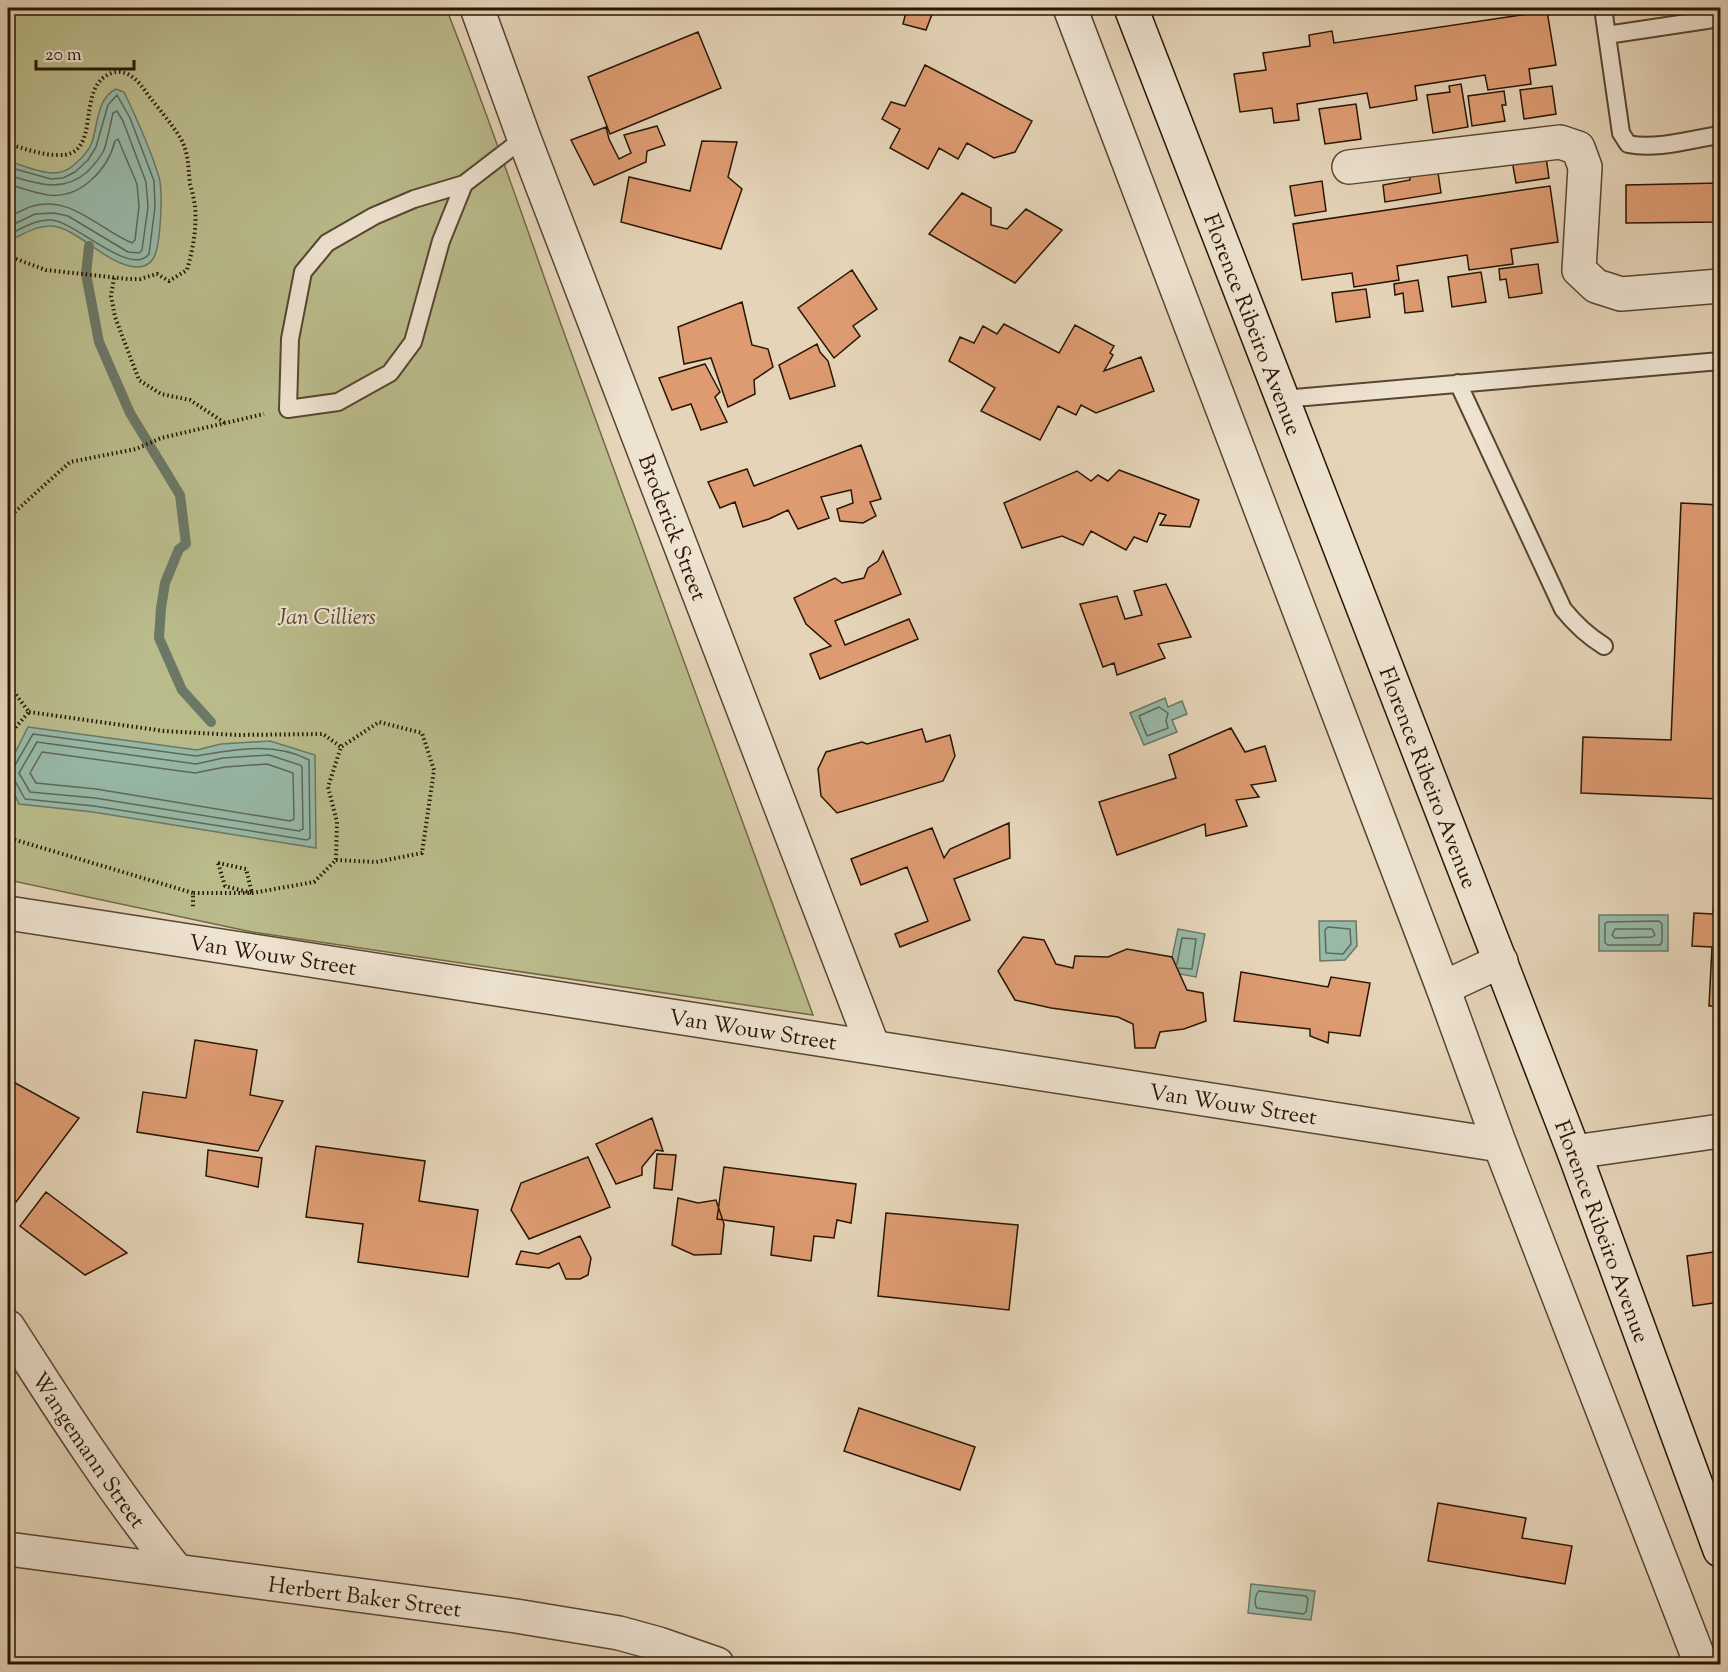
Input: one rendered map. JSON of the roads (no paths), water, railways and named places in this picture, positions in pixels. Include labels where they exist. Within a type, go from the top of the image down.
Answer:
[{"type":"street","name":"Broderick Street","points":[[477,8],[524,138],[873,1047]]},
{"type":"street","points":[[1070,8],[1443,988],[1500,1145],[1701,1665]]},
{"type":"street","name":"Florence Ribeiro Avenue","points":[[1131,8],[1574,1152],[1720,1550]]},
{"type":"street","points":[[1349,167],[1560,142],[1578,148],[1585,167],[1579,270],[1596,286],[1621,294],[1720,286]]},
{"type":"street","name":"Van Wouw Street","points":[[8,913],[1500,1145]]},
{"type":"street","points":[[1443,988],[1501,961]]},
{"type":"street","points":[[1574,1152],[1720,1131]]},
{"type":"street","name":"Wangemann Street","points":[[8,1327],[131,1512],[176,1570]]},
{"type":"street","name":"Herbert Baker Street","points":[[8,1549],[516,1616],[620,1633],[717,1665]]},
{"type":"lane","points":[[1603,8],[1621,133],[1628,144],[1653,145],[1720,135]]},
{"type":"lane","points":[[1607,35],[1720,18]]},
{"type":"lane","points":[[464,184],[441,241],[413,342],[390,373],[338,402],[288,409],[290,339],[303,272],[327,243],[374,216],[464,184],[524,138]]},
{"type":"lane","points":[[1283,399],[1720,361]]},
{"type":"lane","points":[[1458,383],[1563,609],[1574,623],[1604,646]]},
{"type":"water","points":[[116,89],[124,92],[152,155],[159,177],[160,219],[158,243],[153,259],[142,267],[126,265],[103,254],[71,233],[51,226],[34,229],[8,241],[8,161],[48,173],[65,171],[70,168],[83,157],[89,148],[102,105],[110,93]]},
{"type":"water","points":[[1165,698],[1168,707],[1182,701],[1187,714],[1172,720],[1177,732],[1144,745],[1130,713]]},
{"type":"water","points":[[28,727],[197,750],[221,744],[270,741],[315,755],[316,848],[93,812],[19,804],[8,779],[8,767]]},
{"type":"water","points":[[1599,915],[1668,915],[1668,951],[1599,951]]},
{"type":"water","points":[[1319,921],[1356,921],[1357,946],[1345,960],[1320,961]]},
{"type":"water","points":[[1178,929],[1205,934],[1196,977],[1169,972]]},
{"type":"water","points":[[1251,1584],[1315,1591],[1311,1620],[1248,1613]]},
{"type":"waterway","points":[[89,246],[86,274],[99,342],[130,413],[180,495],[186,544],[179,549],[165,583],[159,638],[182,690],[211,722]]},
{"type":"park label","name":"Jan Cilliers","points":[[327,616]]}]
